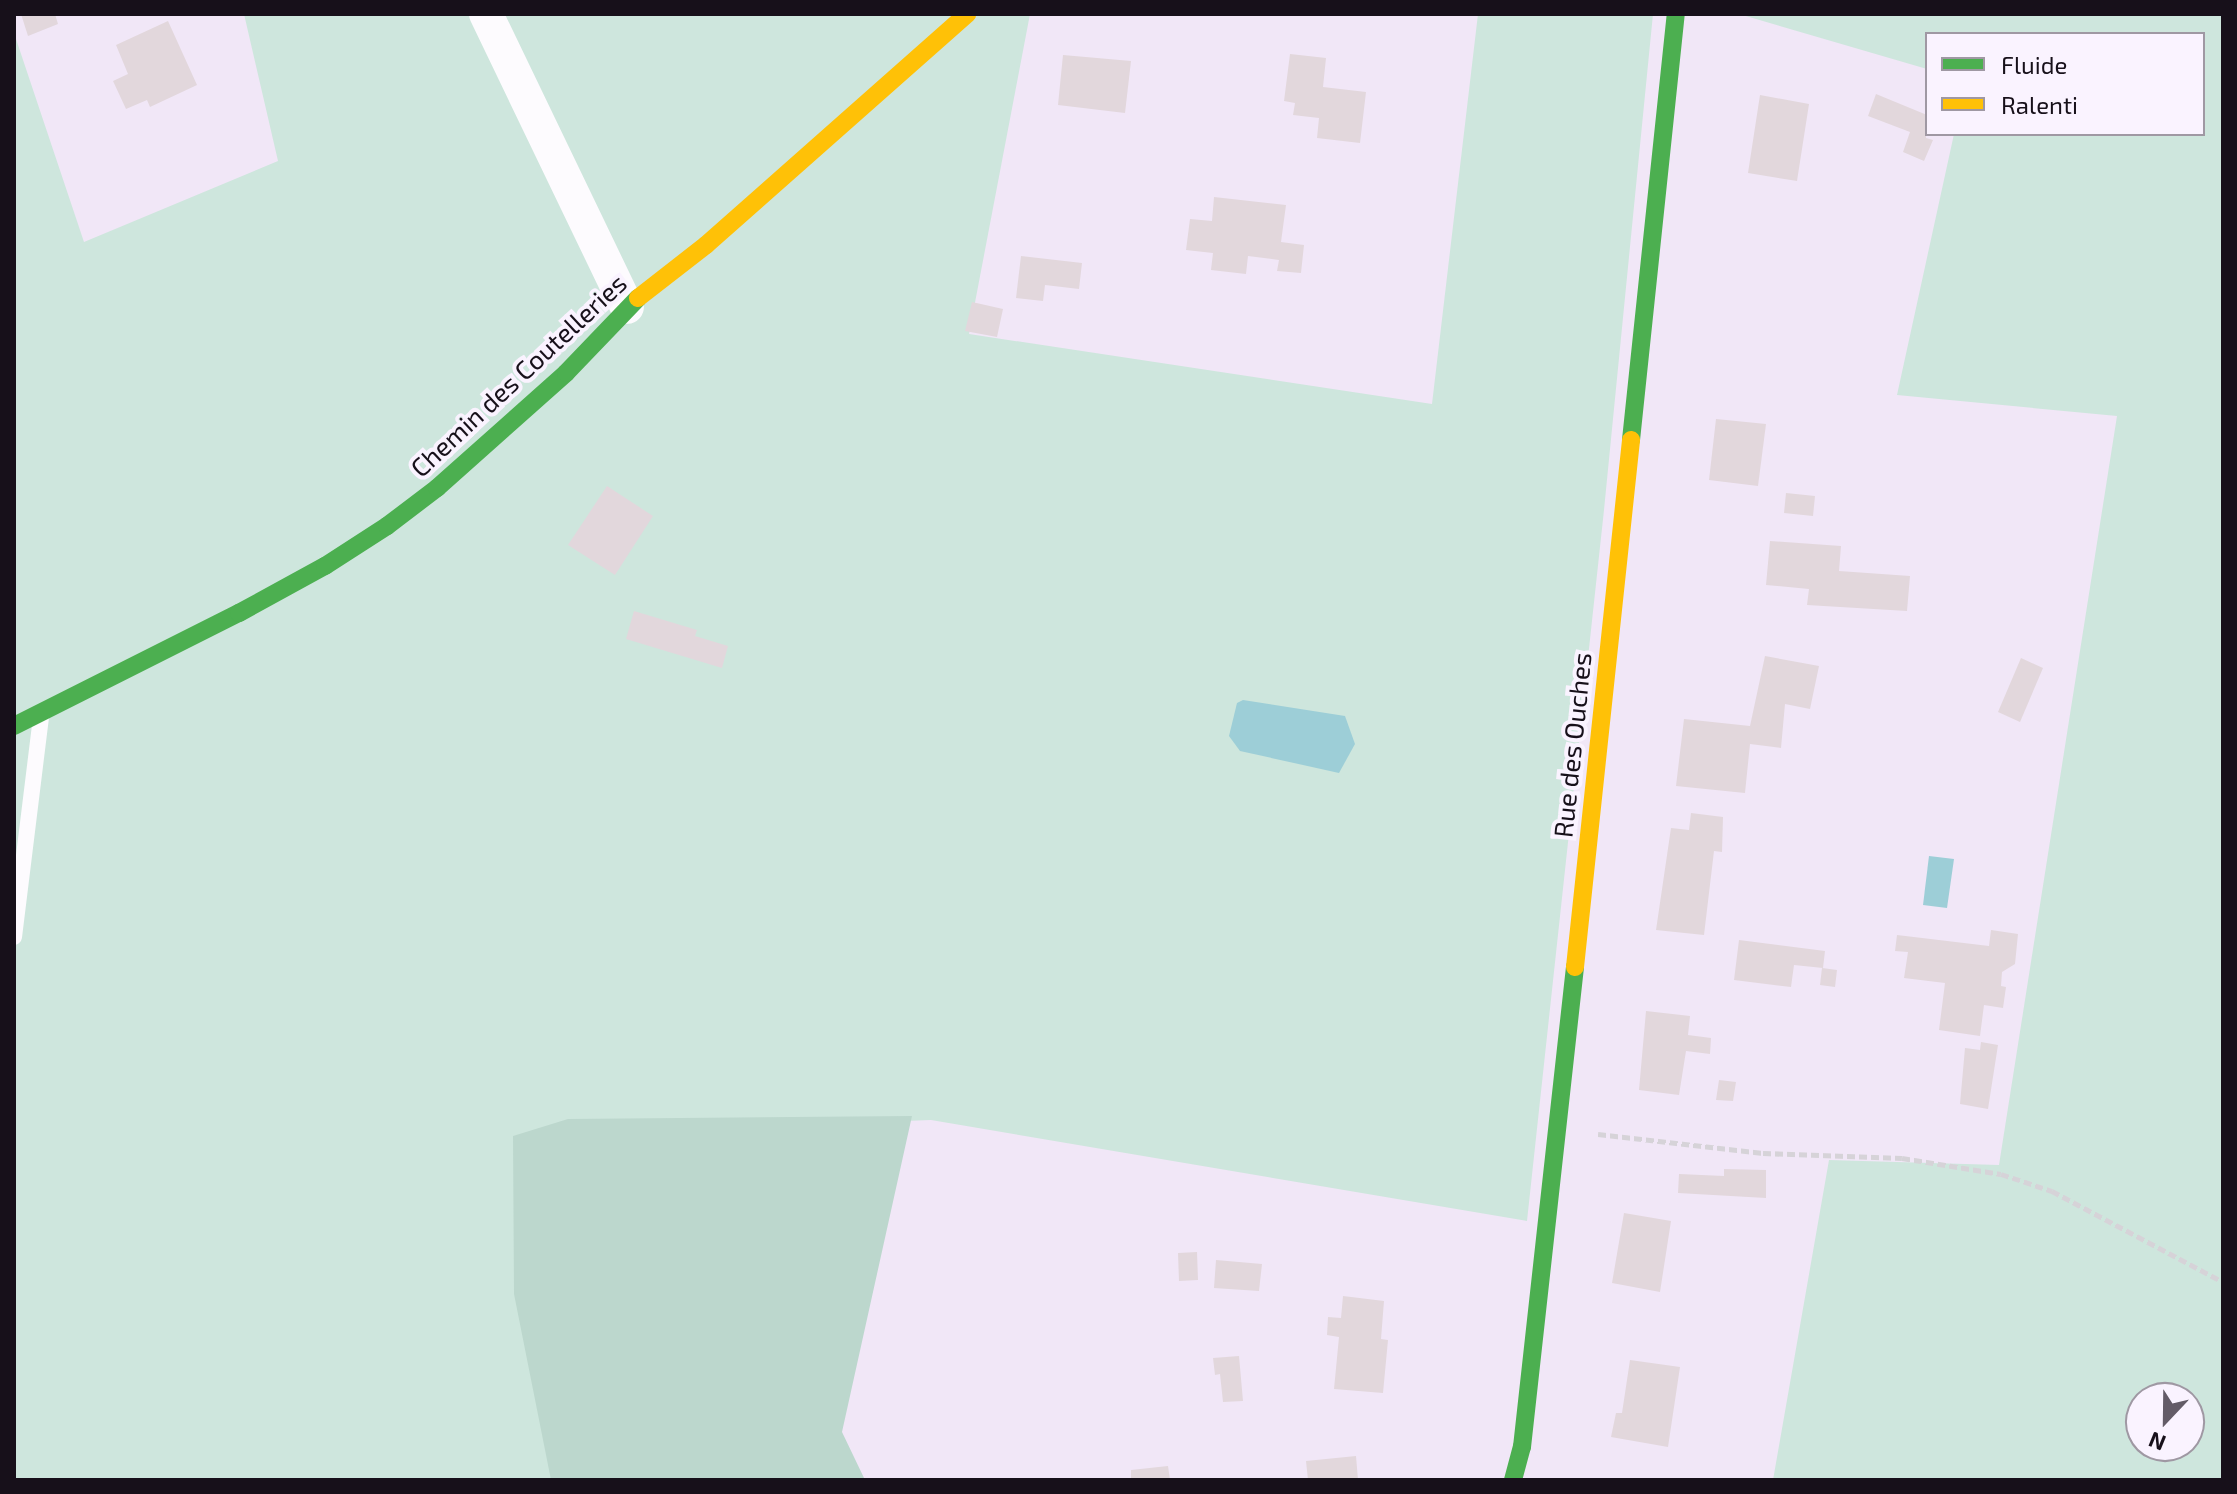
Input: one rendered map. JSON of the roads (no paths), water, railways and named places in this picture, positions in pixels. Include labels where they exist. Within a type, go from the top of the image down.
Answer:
[{"type":"street","points":[[486,14],[627,307]]},
{"type":"street","name":"Chemin des Coutelleries","points":[[14,726],[239,613],[325,566],[387,526],[437,488],[555,384],[627,307],[706,245],[967,14]]},
{"type":"street","name":"Rue des Ouches","points":[[1513,1480],[1522,1447],[1676,14]]},
{"type":"lane","points":[[14,937],[41,713]]},
{"type":"water","points":[[1243,700],[1345,716],[1355,744],[1339,773],[1240,751],[1229,736],[1237,703]]},
{"type":"water","points":[[1929,856],[1954,859],[1947,908],[1923,905]]}]
